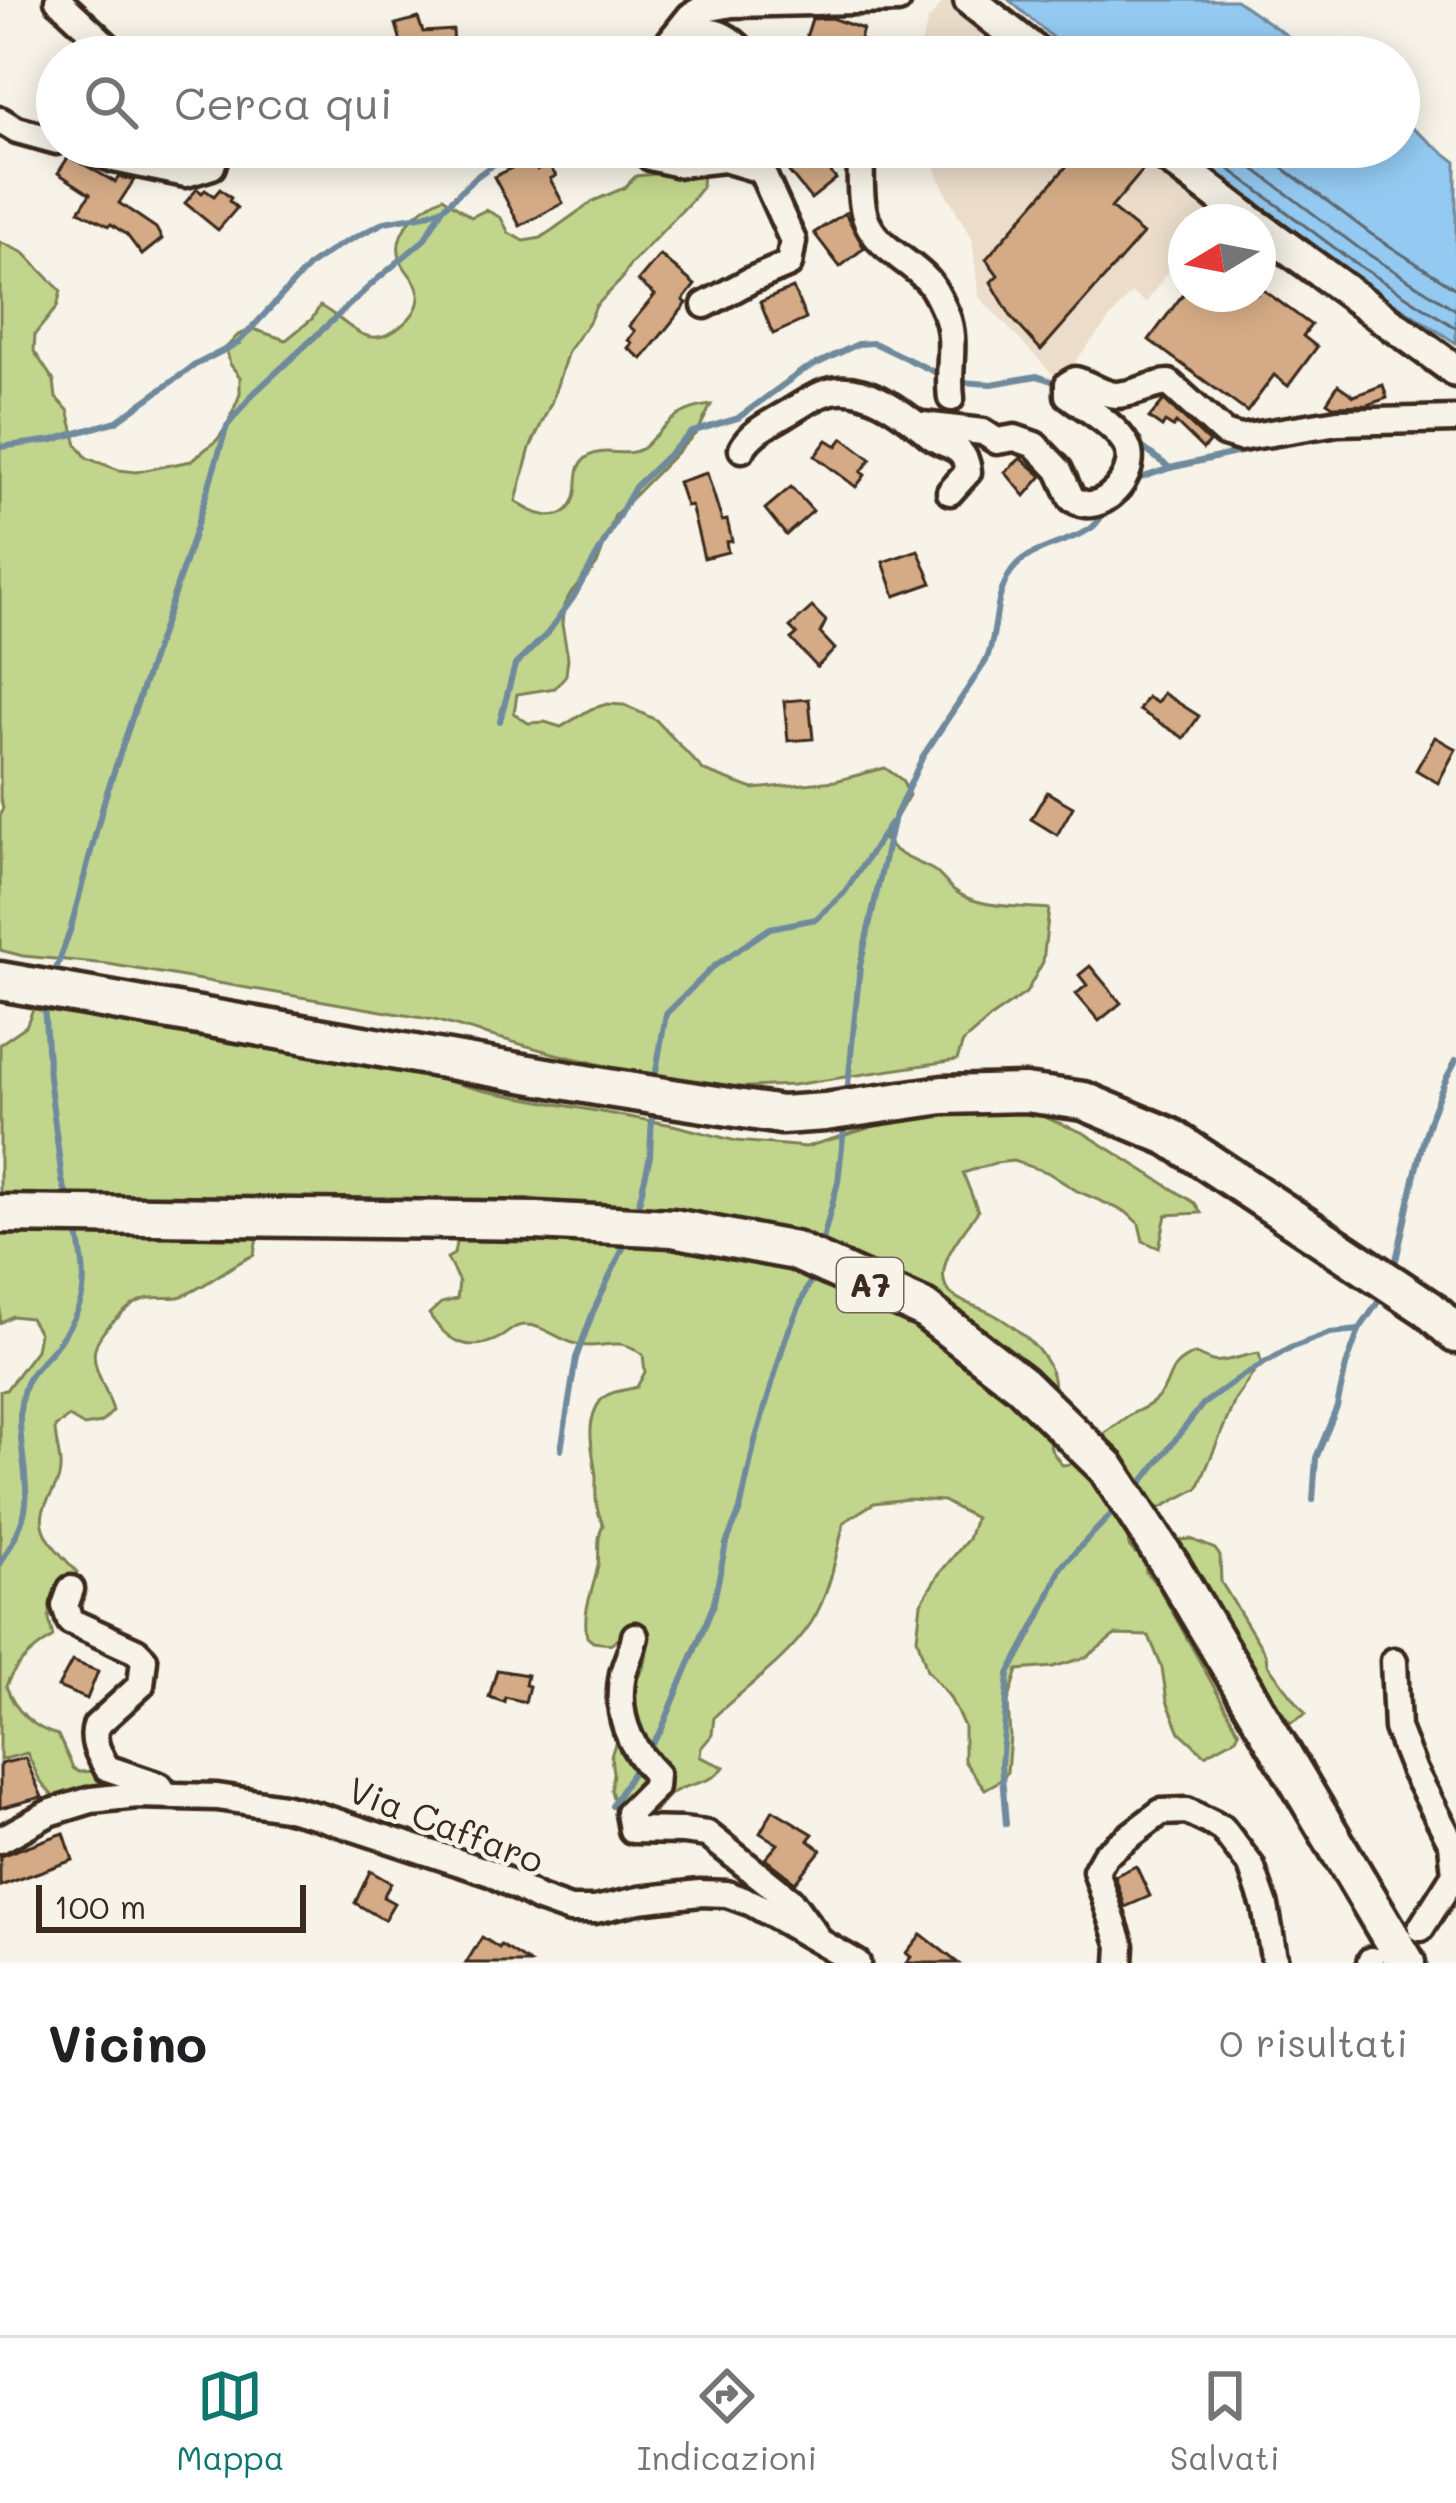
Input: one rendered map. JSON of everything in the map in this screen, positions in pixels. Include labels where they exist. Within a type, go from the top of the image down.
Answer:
[{"type":"highway","points":[[0,981],[781,1114],[943,1095],[1025,1093],[1084,1101],[1170,1137],[1429,1309],[1456,1334]]},
{"type":"highway","name":"A7","points":[[0,1214],[536,1221],[673,1228],[795,1251],[924,1309],[1021,1384],[1107,1468],[1172,1568],[1382,1962]]},
{"type":"main road","points":[[970,0],[1015,36]]},
{"type":"main road","points":[[1182,168],[1229,204]]},
{"type":"main road","points":[[1276,239],[1456,371]]},
{"type":"street","points":[[58,0],[96,36]]},
{"type":"street","points":[[678,36],[690,16],[700,10],[732,4],[898,0]]},
{"type":"street","points":[[694,36],[714,31],[725,36]]},
{"type":"street","points":[[0,120],[36,135]]},
{"type":"street","points":[[157,168],[186,174],[206,168]]},
{"type":"street","points":[[705,305],[789,264],[793,242],[761,170],[754,168]]},
{"type":"street","points":[[861,168],[867,220],[880,240],[927,280],[950,324],[951,398]]},
{"type":"street","points":[[922,425],[982,432],[998,441],[1015,438],[1035,446],[1059,470],[1072,499],[1092,504],[1106,499],[1127,474],[1131,454],[1124,440],[1069,395],[1068,384],[1076,380],[1120,395],[1169,383],[1225,434],[1240,438],[1338,422],[1456,419]]},
{"type":"street","points":[[784,436],[742,449],[758,431],[831,391],[866,395],[886,402],[934,438],[952,445],[968,464],[950,492]]},
{"type":"street","points":[[71,1589],[65,1606],[70,1621],[144,1659],[141,1684],[96,1726],[96,1749],[107,1768],[160,1786],[165,1795]]},
{"type":"street","points":[[635,1636],[623,1674],[620,1708],[632,1748],[656,1774],[655,1787],[629,1813],[632,1830],[707,1834],[790,1900],[828,1950]]},
{"type":"street","points":[[1394,1661],[1396,1728],[1452,1844],[1455,1874],[1421,1928]]},
{"type":"street","name":"Via Caffaro","points":[[0,1840],[69,1805],[137,1795],[217,1797],[318,1816],[491,1873],[538,1899],[570,1910],[700,1893],[727,1894],[752,1903],[857,1963]]},
{"type":"street","points":[[1120,1963],[1121,1946],[1096,1871],[1106,1855],[1161,1812],[1187,1811],[1222,1828],[1251,1866],[1265,1906],[1275,1963]]},
{"type":"shaded area","points":[[945,0],[952,0],[997,36],[923,36],[928,20]]},
{"type":"shaded area","points":[[935,168],[1165,168],[1210,204],[1168,204],[1168,271],[1146,303],[1131,293],[1059,381],[979,297],[972,238]]},
{"type":"green space","points":[[703,169],[702,187],[596,306],[568,351],[530,448],[516,501],[537,513],[561,514],[573,502],[579,468],[586,458],[641,449],[680,415],[711,405],[698,431],[615,515],[597,564],[564,605],[566,675],[555,688],[517,694],[514,713],[528,723],[561,727],[591,709],[624,705],[656,720],[704,771],[753,789],[835,781],[885,768],[902,780],[909,795],[884,839],[895,850],[975,901],[1049,909],[1043,962],[1026,993],[963,1042],[957,1060],[793,1085],[704,1089],[434,1020],[0,950],[0,242],[24,253],[61,291],[57,307],[35,334],[34,351],[54,381],[56,398],[68,410],[77,445],[87,458],[136,472],[191,461],[217,440],[240,394],[240,377],[226,348],[238,335],[253,329],[286,340],[320,306],[368,336],[389,334],[405,323],[419,294],[401,261],[403,230],[443,197],[471,217],[486,210],[501,218],[509,233],[524,241],[541,238],[636,176]]},
{"type":"green space","points":[[33,1009],[173,1024],[351,1056],[485,1091],[736,1141],[806,1147],[918,1113],[1004,1111],[1042,1116],[1084,1133],[1195,1203],[1201,1213],[1166,1215],[1159,1248],[1143,1241],[1139,1224],[1126,1212],[1047,1172],[1013,1161],[995,1163],[963,1173],[978,1211],[950,1253],[944,1283],[955,1297],[1011,1325],[1043,1356],[1054,1383],[1049,1440],[1062,1465],[1070,1464],[1113,1427],[1153,1402],[1185,1359],[1195,1354],[1222,1361],[1259,1353],[1261,1362],[1236,1398],[1198,1488],[1151,1513],[1128,1538],[1129,1546],[1135,1553],[1166,1541],[1191,1539],[1215,1549],[1220,1556],[1221,1582],[1267,1664],[1306,1714],[1290,1723],[1173,1554],[1145,1563],[1146,1572],[1239,1732],[1236,1738],[1205,1755],[1180,1732],[1149,1636],[1115,1635],[1087,1657],[1018,1670],[1008,1702],[1007,1772],[985,1789],[964,1761],[964,1726],[949,1696],[927,1670],[917,1638],[921,1603],[968,1539],[975,1518],[943,1501],[874,1503],[844,1522],[823,1600],[801,1637],[714,1717],[712,1735],[700,1757],[724,1767],[711,1778],[668,1796],[649,1822],[621,1814],[611,1790],[611,1756],[619,1732],[620,1699],[642,1671],[647,1647],[646,1637],[632,1629],[610,1644],[587,1637],[587,1609],[603,1525],[596,1501],[591,1428],[604,1397],[637,1387],[645,1372],[643,1355],[626,1345],[573,1343],[526,1325],[478,1345],[451,1338],[429,1314],[441,1303],[457,1299],[459,1282],[447,1258],[454,1254],[459,1225],[261,1212],[254,1255],[182,1296],[137,1302],[103,1332],[94,1353],[95,1364],[113,1411],[101,1423],[84,1426],[69,1417],[55,1427],[60,1471],[42,1522],[53,1546],[77,1572],[52,1603],[53,1637],[25,1658],[6,1686],[26,1717],[58,1735],[73,1768],[96,1771],[126,1788],[55,1799],[27,1753],[0,1760],[0,1391],[6,1390],[36,1350],[39,1333],[30,1318],[12,1316],[0,1323],[0,1044],[26,1026]]},
{"type":"water","points":[[1009,0],[1236,0],[1288,36],[1051,36]]},
{"type":"water","points":[[1420,134],[1456,162],[1456,343],[1345,271],[1276,219],[1276,204],[1256,204],[1208,168],[1420,168]]},
{"type":"building","points":[[418,18],[423,32],[453,30],[453,36],[399,36],[396,24]]},
{"type":"building","points":[[831,18],[863,29],[861,36],[806,36],[812,19]]},
{"type":"building","points":[[61,168],[90,168],[115,182],[119,177],[134,180],[119,203],[156,228],[162,239],[142,255],[127,235],[79,211],[90,194],[58,173]]},
{"type":"building","points":[[512,168],[551,168],[556,176],[550,179],[563,203],[520,226],[494,177]]},
{"type":"building","points":[[827,168],[836,179],[811,199],[789,172]]},
{"type":"building","points":[[1065,168],[1144,169],[1111,208],[1143,234],[1041,350],[1012,318],[991,282],[998,275],[986,259]]},
{"type":"building","points":[[197,189],[214,196],[220,189],[237,208],[218,230],[185,203]]},
{"type":"building","points":[[845,213],[864,248],[840,267],[814,233]]},
{"type":"building","points":[[660,255],[695,285],[683,300],[687,303],[642,359],[628,348],[635,331],[629,326],[655,295],[638,281]]},
{"type":"building","points":[[793,288],[806,319],[773,334],[760,302]]},
{"type":"building","points":[[1276,299],[1311,325],[1303,336],[1317,347],[1288,386],[1274,375],[1247,412],[1149,340],[1170,312],[1276,312]]},
{"type":"building","points":[[1338,385],[1354,396],[1383,385],[1387,398],[1367,405],[1333,406],[1327,402]]},
{"type":"building","points":[[1164,400],[1209,442],[1203,449],[1176,423],[1173,427],[1165,422],[1162,427],[1149,418]]},
{"type":"building","points":[[843,438],[871,459],[856,487],[815,456],[827,440],[837,446]]},
{"type":"building","points":[[1021,458],[1042,476],[1025,496],[1005,472]]},
{"type":"building","points":[[707,473],[732,541],[726,542],[728,552],[704,558],[691,505],[686,506],[678,482]]},
{"type":"building","points":[[791,487],[813,511],[786,535],[765,509]]},
{"type":"building","points":[[918,550],[932,583],[895,596],[883,562]]},
{"type":"building","points":[[812,607],[826,621],[820,633],[835,649],[817,667],[791,639],[797,634],[790,627]]},
{"type":"building","points":[[1163,693],[1199,716],[1184,738],[1139,710],[1147,697],[1157,703]]},
{"type":"building","points":[[809,699],[813,739],[788,741],[784,701]]},
{"type":"building","points":[[1435,737],[1456,749],[1438,783],[1416,770]]},
{"type":"building","points":[[1047,792],[1073,807],[1057,835],[1031,819]]},
{"type":"building","points":[[1090,966],[1121,1003],[1099,1021],[1076,994],[1087,985],[1079,975]]},
{"type":"building","points":[[72,1661],[98,1671],[87,1699],[58,1687]]},
{"type":"building","points":[[497,1670],[527,1675],[525,1702],[489,1697]]},
{"type":"building","points":[[25,1758],[42,1797],[0,1808],[0,1764]]},
{"type":"building","points":[[773,1810],[813,1834],[808,1840],[821,1850],[795,1882],[765,1859],[778,1844],[760,1833]]},
{"type":"building","points":[[64,1833],[73,1860],[0,1886],[0,1856]]},
{"type":"building","points":[[1136,1866],[1150,1896],[1125,1907],[1115,1876]]},
{"type":"building","points":[[370,1871],[391,1883],[383,1897],[394,1903],[384,1920],[355,1903]]},
{"type":"building","points":[[921,1934],[958,1963],[906,1963],[911,1957],[906,1953]]},
{"type":"building","points":[[482,1937],[501,1945],[530,1963],[466,1963]]},
{"type":"waterway","points":[[660,36],[676,16]]},
{"type":"waterway","points":[[0,447],[53,440],[117,421],[195,365],[238,343],[310,265],[385,222],[443,208],[488,168]]},
{"type":"waterway","points":[[55,972],[105,798],[227,426],[253,394],[424,240],[443,208]]},
{"type":"waterway","points":[[500,721],[515,665],[547,634],[573,598],[635,487],[692,432],[738,418],[802,371],[858,344],[874,343],[941,375]]},
{"type":"waterway","points":[[959,382],[992,384],[1037,376],[1063,385]]},
{"type":"waterway","points":[[1135,442],[1170,468]]},
{"type":"waterway","points":[[1131,486],[1170,468],[1284,442]]},
{"type":"waterway","points":[[847,1094],[860,966],[893,821],[923,756],[986,661],[1008,577],[1034,553],[1090,529],[1108,507]]},
{"type":"waterway","points":[[655,1077],[666,1014],[713,967],[770,928],[816,919],[844,893],[891,823]]},
{"type":"waterway","points":[[44,1004],[49,1077],[67,1196]]},
{"type":"waterway","points":[[1394,1268],[1425,1135],[1456,1060]]},
{"type":"waterway","points":[[638,1207],[650,1156],[652,1115]]},
{"type":"waterway","points":[[822,1243],[838,1182],[844,1128]]},
{"type":"waterway","points":[[0,1564],[20,1527],[26,1504],[20,1428],[26,1383],[66,1331],[83,1294],[78,1234]]},
{"type":"waterway","points":[[561,1450],[576,1358],[625,1244]]},
{"type":"waterway","points":[[646,1752],[661,1731],[713,1606],[726,1544],[740,1510],[786,1337],[813,1275]]},
{"type":"waterway","points":[[1313,1500],[1316,1458],[1337,1407],[1346,1366],[1359,1330],[1380,1299]]},
{"type":"waterway","points":[[1140,1485],[1203,1404],[1242,1376],[1290,1348],[1330,1333],[1359,1330]]},
{"type":"waterway","points":[[1006,1824],[1001,1764],[1009,1674],[1061,1567],[1117,1508]]},
{"type":"waterway","points":[[612,1806],[638,1763]]}]
